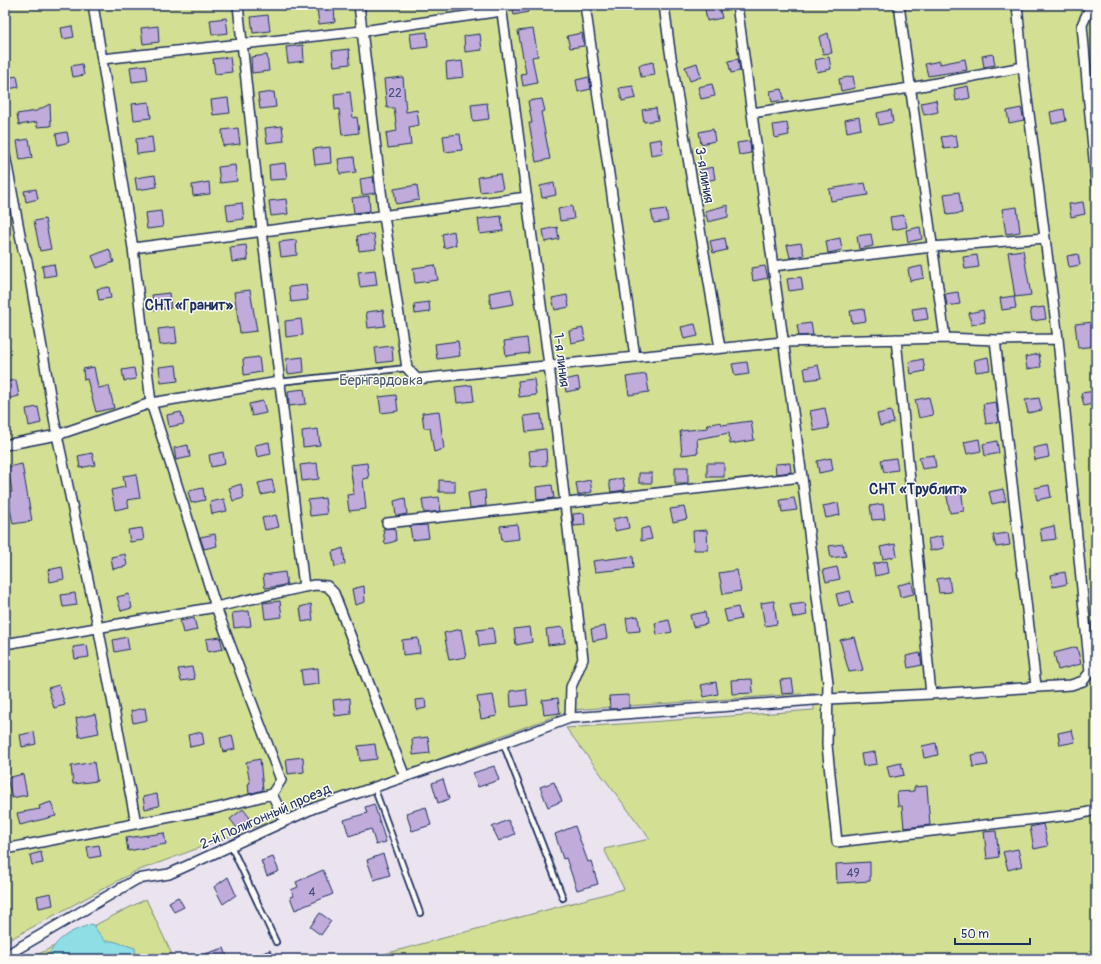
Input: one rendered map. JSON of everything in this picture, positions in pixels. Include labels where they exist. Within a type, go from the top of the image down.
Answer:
[{"type":"street","points":[[5,839],[6,849],[217,808],[272,794],[281,780],[216,607],[151,403],[133,248],[93,5]]},
{"type":"street","points":[[238,5],[279,382],[304,587]]},
{"type":"street","points":[[359,5],[384,216],[407,368],[417,379],[783,342],[945,338],[995,340],[1058,339]]},
{"type":"street","points":[[585,5],[635,357]]},
{"type":"street","name":"3-я линия","points":[[664,5],[670,51],[720,348]]},
{"type":"street","points":[[737,5],[802,477],[828,684],[827,745],[837,842],[1080,814],[1096,810]]},
{"type":"street","points":[[899,5],[945,338]]},
{"type":"street","name":"2-й Полигонный проезд","points":[[5,956],[137,879],[169,874],[314,808],[503,743],[570,718],[828,699],[931,694],[1071,684],[1083,681],[1090,672],[1058,339],[1023,67],[1017,5]]},
{"type":"street","points":[[1091,5],[1082,25],[1096,182]]},
{"type":"street","points":[[102,59],[362,31],[501,8]]},
{"type":"street","name":"1-я линия","points":[[501,8],[549,365],[583,659],[571,686],[570,718]]},
{"type":"street","points":[[752,113],[910,88],[1023,67]]},
{"type":"street","points":[[5,155],[23,250],[27,261],[57,435],[98,626],[136,824]]},
{"type":"street","points":[[133,248],[527,197]]},
{"type":"street","points":[[773,266],[932,247],[1045,238]]},
{"type":"street","points":[[896,339],[931,694]]},
{"type":"street","points":[[995,340],[1036,686]]},
{"type":"street","points":[[5,445],[57,435],[151,403],[279,382]]},
{"type":"street","points":[[387,523],[802,477]]},
{"type":"street","points":[[5,644],[98,626],[216,607],[315,585],[327,586],[334,593],[404,777]]},
{"type":"street","points":[[272,794],[285,820]]},
{"type":"lane","points":[[279,382],[407,368]]},
{"type":"lane","points":[[503,743],[563,898]]},
{"type":"lane","points":[[374,787],[420,913]]},
{"type":"lane","points":[[231,846],[276,942]]},
{"type":"green space","name":"Бернгардовка","points":[[5,5],[1096,5],[1096,959],[366,959],[624,889],[604,849],[650,839],[566,728],[814,710],[814,693],[571,710],[134,872],[5,942]]},
{"type":"green space","points":[[146,899],[174,959],[29,959]]},
{"type":"water","points":[[92,924],[105,941],[113,941],[135,948],[136,959],[47,959],[55,945],[65,936],[77,929]]},
{"type":"building","points":[[512,5],[527,5],[528,12],[514,15]]},
{"type":"building","points":[[334,6],[335,22],[319,24],[317,8]]},
{"type":"building","points":[[719,6],[722,18],[707,21],[705,9]]},
{"type":"building","points":[[268,15],[270,31],[253,33],[251,17]]},
{"type":"building","points":[[226,18],[228,33],[212,35],[210,20]]},
{"type":"building","points":[[72,26],[74,37],[63,39],[61,28]]},
{"type":"building","points":[[158,26],[159,42],[143,44],[141,28]]},
{"type":"building","points":[[533,29],[538,56],[532,57],[537,83],[523,86],[521,74],[526,73],[518,31]]},
{"type":"building","points":[[427,32],[428,47],[412,49],[410,34]]},
{"type":"building","points":[[582,33],[584,46],[570,48],[567,36]]},
{"type":"building","points":[[828,33],[832,53],[823,54],[819,37]]},
{"type":"building","points":[[480,34],[482,50],[465,52],[464,36]]},
{"type":"building","points":[[303,45],[304,61],[288,63],[286,47]]},
{"type":"building","points":[[349,49],[350,64],[334,66],[332,51]]},
{"type":"building","points":[[993,54],[995,65],[984,67],[982,56]]},
{"type":"building","points":[[267,55],[269,71],[252,73],[251,57]]},
{"type":"building","points":[[230,57],[232,72],[215,74],[213,59]]},
{"type":"building","points":[[829,57],[831,69],[817,72],[815,60]]},
{"type":"building","points":[[738,59],[740,71],[731,73],[728,61]]},
{"type":"building","points":[[965,59],[967,70],[928,76],[925,64],[940,61],[940,64]]},
{"type":"building","points":[[462,61],[464,77],[447,79],[446,63]]},
{"type":"building","points":[[653,62],[655,75],[641,77],[639,65]]},
{"type":"building","points":[[697,63],[701,77],[690,81],[685,67]]},
{"type":"building","points":[[82,64],[84,75],[73,77],[71,66]]},
{"type":"building","points":[[146,65],[148,80],[132,82],[130,67]]},
{"type":"building","points":[[17,76],[19,87],[8,89],[6,78]]},
{"type":"building","points":[[853,76],[855,88],[841,91],[839,79]]},
{"type":"building","points":[[403,77],[406,112],[417,110],[419,125],[409,127],[411,145],[388,148],[386,133],[397,131],[394,108],[387,108],[384,79]]},
{"type":"building","points":[[589,77],[591,89],[578,92],[576,80]]},
{"type":"building","points":[[712,84],[715,96],[701,99],[698,87]]},
{"type":"building","points":[[633,86],[636,98],[622,101],[619,88]]},
{"type":"building","points":[[968,86],[970,98],[956,101],[954,89]]},
{"type":"building","points":[[782,89],[784,100],[772,102],[770,91]]},
{"type":"building","points":[[274,92],[276,107],[260,109],[258,94]]},
{"type":"building","points":[[350,92],[353,118],[357,117],[359,133],[342,135],[339,109],[335,110],[334,94]]},
{"type":"building","points":[[228,98],[230,113],[213,115],[211,100]]},
{"type":"building","points":[[542,99],[545,111],[541,112],[550,159],[536,162],[529,123],[532,123],[528,101]]},
{"type":"building","points":[[936,100],[938,112],[924,115],[921,103]]},
{"type":"building","points":[[149,102],[151,118],[134,120],[132,104]]},
{"type":"building","points":[[487,103],[489,119],[473,121],[471,105]]},
{"type":"building","points":[[50,104],[51,126],[37,127],[37,122],[19,125],[17,114],[36,111]]},
{"type":"building","points":[[656,108],[658,120],[644,122],[642,110]]},
{"type":"building","points":[[1021,108],[1024,120],[1009,123],[1007,111]]},
{"type":"building","points":[[1064,109],[1066,121],[1052,124],[1050,112]]},
{"type":"building","points":[[891,110],[893,122],[879,125],[877,113]]},
{"type":"building","points":[[859,117],[861,129],[847,132],[845,120]]},
{"type":"building","points":[[787,123],[789,135],[775,138],[773,125]]},
{"type":"building","points":[[282,126],[284,141],[267,143],[265,128]]},
{"type":"building","points":[[238,128],[240,144],[223,146],[222,130]]},
{"type":"building","points":[[713,129],[715,141],[701,144],[699,132]]},
{"type":"building","points":[[67,132],[69,142],[58,145],[56,134]]},
{"type":"building","points":[[460,134],[462,150],[445,152],[443,136]]},
{"type":"building","points":[[956,135],[958,147],[944,149],[941,137]]},
{"type":"building","points":[[152,137],[154,152],[137,154],[136,139]]},
{"type":"building","points":[[29,139],[32,158],[20,160],[17,141]]},
{"type":"building","points":[[661,139],[663,153],[651,155],[649,141]]},
{"type":"building","points":[[750,141],[751,153],[739,155],[737,143]]},
{"type":"building","points":[[330,147],[331,163],[315,165],[313,149]]},
{"type":"building","points":[[354,157],[356,172],[340,174],[338,159]]},
{"type":"building","points":[[285,163],[287,179],[270,180],[269,165]]},
{"type":"building","points":[[235,165],[237,181],[220,183],[218,167]]},
{"type":"building","points":[[713,167],[715,179],[701,182],[699,170]]},
{"type":"building","points":[[500,174],[503,189],[480,192],[478,177]]},
{"type":"building","points":[[155,175],[157,187],[137,190],[135,178]]},
{"type":"building","points":[[373,177],[375,193],[362,195],[360,179]]},
{"type":"building","points":[[209,182],[210,194],[193,196],[192,185]]},
{"type":"building","points":[[554,183],[556,195],[542,198],[540,186]]},
{"type":"building","points":[[865,183],[868,195],[831,201],[829,189]]},
{"type":"building","points":[[417,185],[419,200],[396,204],[394,189]]},
{"type":"building","points":[[36,189],[38,199],[26,202],[24,191]]},
{"type":"building","points":[[959,192],[962,213],[947,215],[944,194]]},
{"type":"building","points":[[369,196],[370,211],[354,213],[352,198]]},
{"type":"building","points":[[286,199],[288,214],[271,216],[269,201]]},
{"type":"building","points":[[1083,202],[1085,214],[1071,217],[1069,204]]},
{"type":"building","points":[[242,203],[244,219],[228,221],[226,205]]},
{"type":"building","points":[[728,205],[728,217],[708,222],[705,211]]},
{"type":"building","points":[[572,206],[574,219],[560,221],[558,209]]},
{"type":"building","points":[[1017,207],[1020,232],[1006,234],[1002,209]]},
{"type":"building","points":[[666,209],[668,221],[654,223],[651,211]]},
{"type":"building","points":[[161,211],[163,227],[147,229],[145,213]]},
{"type":"building","points":[[904,215],[907,227],[892,230],[890,217]]},
{"type":"building","points":[[501,216],[503,231],[480,234],[478,219]]},
{"type":"building","points":[[45,219],[51,249],[40,251],[34,221]]},
{"type":"building","points":[[557,227],[559,239],[545,242],[543,230]]},
{"type":"building","points":[[920,227],[922,239],[908,242],[906,230]]},
{"type":"building","points":[[454,231],[456,245],[444,248],[442,234]]},
{"type":"building","points":[[374,234],[376,249],[359,251],[357,236]]},
{"type":"building","points":[[871,234],[873,246],[859,249],[857,236]]},
{"type":"building","points":[[725,238],[727,250],[713,253],[710,241]]},
{"type":"building","points":[[840,238],[842,250],[828,253],[826,241]]},
{"type":"building","points":[[296,240],[297,255],[281,257],[279,242]]},
{"type":"building","points":[[801,243],[804,255],[790,258],[787,245]]},
{"type":"building","points":[[246,245],[248,260],[232,262],[230,247]]},
{"type":"building","points":[[109,249],[114,262],[97,268],[92,256]]},
{"type":"building","points":[[1023,250],[1031,295],[1015,297],[1008,252]]},
{"type":"building","points":[[1078,254],[1080,265],[1069,267],[1067,256]]},
{"type":"building","points":[[977,255],[979,267],[965,269],[963,257]]},
{"type":"building","points":[[54,264],[56,275],[44,277],[42,266]]},
{"type":"building","points":[[435,265],[438,280],[415,283],[413,268]]},
{"type":"building","points":[[765,266],[768,278],[753,281],[751,268]]},
{"type":"building","points":[[922,266],[924,278],[910,281],[908,269]]},
{"type":"building","points":[[375,270],[377,285],[360,287],[358,272]]},
{"type":"building","points":[[801,277],[803,289],[789,291],[787,279]]},
{"type":"building","points":[[306,285],[308,300],[291,302],[289,287]]},
{"type":"building","points":[[109,287],[111,298],[99,300],[97,289]]},
{"type":"building","points":[[511,289],[514,304],[491,308],[489,293]]},
{"type":"building","points":[[250,290],[257,331],[240,333],[234,292]]},
{"type":"building","points":[[958,292],[960,304],[947,306],[945,294]]},
{"type":"building","points":[[169,293],[171,308],[154,310],[152,295]]},
{"type":"building","points":[[567,295],[569,307],[555,310],[552,298]]},
{"type":"building","points":[[1014,296],[1016,308],[1002,310],[1000,298]]},
{"type":"building","points":[[429,302],[430,312],[415,314],[414,304]]},
{"type":"building","points":[[926,307],[928,319],[914,321],[912,309]]},
{"type":"building","points":[[1044,307],[1046,319],[1032,321],[1030,309]]},
{"type":"building","points":[[864,309],[866,321],[852,323],[850,311]]},
{"type":"building","points":[[383,310],[385,326],[368,328],[366,312]]},
{"type":"building","points":[[983,310],[985,322],[971,325],[969,313]]},
{"type":"building","points":[[301,319],[303,335],[286,337],[285,321]]},
{"type":"building","points":[[1094,322],[1096,346],[1078,348],[1075,324]]},
{"type":"building","points":[[811,323],[813,335],[799,336],[797,325]]},
{"type":"building","points":[[695,324],[698,336],[684,339],[681,327]]},
{"type":"building","points":[[175,327],[177,343],[160,345],[158,329]]},
{"type":"building","points":[[583,328],[585,340],[571,343],[569,331]]},
{"type":"building","points":[[527,338],[529,353],[506,356],[504,341]]},
{"type":"building","points":[[458,341],[460,356],[437,359],[435,344]]},
{"type":"building","points":[[392,346],[393,361],[377,363],[375,348]]},
{"type":"building","points":[[1039,354],[1041,367],[1027,369],[1025,357]]},
{"type":"building","points":[[259,357],[261,372],[244,375],[243,359]]},
{"type":"building","points":[[303,357],[304,372],[288,374],[286,359]]},
{"type":"building","points":[[988,357],[990,370],[976,372],[974,360]]},
{"type":"building","points":[[923,359],[925,371],[911,374],[909,362]]},
{"type":"building","points":[[747,362],[749,374],[735,376],[732,364]]},
{"type":"building","points":[[176,365],[178,381],[161,383],[159,367]]},
{"type":"building","points":[[818,365],[821,378],[806,380],[804,368]]},
{"type":"building","points":[[94,367],[98,388],[109,386],[114,408],[96,412],[87,379],[84,380],[83,369]]},
{"type":"building","points":[[134,368],[136,379],[124,381],[122,370]]},
{"type":"building","points":[[646,374],[649,392],[629,395],[626,377]]},
{"type":"building","points":[[578,377],[580,389],[566,392],[564,380]]},
{"type":"building","points":[[534,379],[536,395],[519,397],[518,381]]},
{"type":"building","points":[[16,380],[19,396],[7,399],[5,382]]},
{"type":"building","points":[[472,385],[474,401],[457,403],[455,387]]},
{"type":"building","points":[[304,389],[306,404],[289,406],[288,391]]},
{"type":"building","points":[[1096,391],[1096,403],[1084,406],[1081,393]]},
{"type":"building","points":[[396,395],[398,411],[381,413],[379,397]]},
{"type":"building","points":[[929,397],[933,415],[919,418],[915,400]]},
{"type":"building","points":[[1039,398],[1042,410],[1028,413],[1025,400]]},
{"type":"building","points":[[263,401],[266,413],[252,416],[249,404]]},
{"type":"building","points":[[996,402],[999,422],[986,424],[983,404]]},
{"type":"building","points":[[38,407],[41,423],[29,426],[26,409]]},
{"type":"building","points":[[825,408],[829,428],[814,431],[810,411]]},
{"type":"building","points":[[439,411],[444,449],[434,452],[430,428],[424,428],[422,413]]},
{"type":"building","points":[[891,411],[894,423],[880,426],[877,414]]},
{"type":"building","points":[[181,412],[184,424],[169,427],[167,415]]},
{"type":"building","points":[[541,414],[543,430],[526,432],[524,416]]},
{"type":"building","points":[[751,421],[754,440],[730,444],[729,433],[697,439],[698,453],[682,455],[680,431],[708,428],[707,425],[721,422],[722,425]]},
{"type":"building","points":[[318,429],[320,445],[303,447],[302,431]]},
{"type":"building","points":[[979,439],[981,451],[967,454],[964,442]]},
{"type":"building","points":[[997,441],[999,453],[985,456],[983,444]]},
{"type":"building","points":[[269,442],[271,454],[257,457],[255,445]]},
{"type":"building","points":[[188,445],[190,457],[176,460],[174,448]]},
{"type":"building","points":[[1047,445],[1049,457],[1035,460],[1033,448]]},
{"type":"building","points":[[546,449],[547,465],[531,467],[529,451]]},
{"type":"building","points":[[223,452],[225,464],[211,467],[209,455]]},
{"type":"building","points":[[92,453],[95,465],[80,468],[78,456]]},
{"type":"building","points":[[934,455],[936,467],[922,469],[919,457]]},
{"type":"building","points":[[831,458],[833,470],[819,473],[817,461]]},
{"type":"building","points":[[896,458],[898,470],[884,472],[881,460]]},
{"type":"building","points":[[317,463],[319,479],[302,481],[300,465]]},
{"type":"building","points":[[367,463],[369,478],[363,479],[366,509],[349,511],[347,495],[354,494],[350,465]]},
{"type":"building","points":[[707,463],[724,463],[724,477],[707,477]]},
{"type":"building","points":[[790,463],[791,472],[776,474],[775,464]]},
{"type":"building","points":[[22,464],[32,521],[13,524],[7,493],[12,492],[8,467]]},
{"type":"building","points":[[675,467],[688,467],[688,483],[675,483]]},
{"type":"building","points":[[639,473],[652,473],[652,483],[639,483]]},
{"type":"building","points":[[136,474],[140,498],[127,500],[129,507],[115,510],[111,490],[125,487],[123,476]]},
{"type":"building","points":[[623,478],[625,490],[611,492],[609,481]]},
{"type":"building","points":[[272,480],[275,492],[261,495],[258,483]]},
{"type":"building","points":[[439,480],[455,481],[455,492],[439,492]]},
{"type":"building","points":[[590,480],[592,492],[578,495],[576,483]]},
{"type":"building","points":[[241,484],[244,498],[233,501],[229,488]]},
{"type":"building","points":[[552,485],[554,498],[537,500],[536,487]]},
{"type":"building","points":[[1049,485],[1051,497],[1037,500],[1034,488]]},
{"type":"building","points":[[203,488],[205,500],[191,503],[188,491]]},
{"type":"building","points":[[961,488],[964,511],[950,513],[946,491]]},
{"type":"building","points":[[1003,489],[1006,501],[992,504],[989,492]]},
{"type":"building","points":[[485,490],[486,506],[470,508],[468,493]]},
{"type":"building","points":[[439,497],[441,511],[424,513],[422,499]]},
{"type":"building","points":[[325,498],[327,514],[310,516],[308,500]]},
{"type":"building","points":[[405,498],[407,514],[396,516],[394,501]]},
{"type":"building","points":[[794,498],[797,510],[782,512],[780,500]]},
{"type":"building","points":[[224,499],[227,511],[212,514],[210,502]]},
{"type":"building","points":[[838,503],[840,515],[826,518],[823,506]]},
{"type":"building","points":[[883,504],[885,519],[872,520],[870,506]]},
{"type":"building","points":[[684,507],[687,519],[673,522],[670,509]]},
{"type":"building","points":[[584,513],[585,525],[574,526],[573,514]]},
{"type":"building","points":[[276,515],[279,527],[265,530],[262,518]]},
{"type":"building","points":[[627,516],[629,528],[615,531],[613,519]]},
{"type":"building","points":[[517,524],[519,539],[502,541],[500,526]]},
{"type":"building","points":[[427,525],[429,538],[412,540],[410,526]]},
{"type":"building","points":[[1054,526],[1056,539],[1042,541],[1040,529]]},
{"type":"building","points":[[649,527],[652,539],[641,541],[641,529]]},
{"type":"building","points":[[142,528],[144,540],[130,542],[128,530]]},
{"type":"building","points":[[395,528],[396,541],[385,544],[383,529]]},
{"type":"building","points":[[707,530],[708,550],[694,550],[693,531]]},
{"type":"building","points":[[1008,533],[1010,545],[996,547],[993,535]]},
{"type":"building","points":[[215,534],[217,546],[204,549],[200,537]]},
{"type":"building","points":[[942,536],[944,548],[930,551],[928,539]]},
{"type":"building","points":[[843,544],[846,556],[831,558],[829,546]]},
{"type":"building","points":[[895,544],[897,556],[883,559],[880,547]]},
{"type":"building","points":[[343,548],[345,564],[335,567],[332,552]]},
{"type":"building","points":[[125,554],[127,566],[113,569],[111,557]]},
{"type":"building","points":[[633,556],[634,568],[595,572],[593,561]]},
{"type":"building","points":[[887,561],[889,573],[875,576],[873,564]]},
{"type":"building","points":[[62,567],[64,579],[50,582],[48,570]]},
{"type":"building","points":[[837,567],[840,579],[826,582],[823,570]]},
{"type":"building","points":[[737,570],[741,591],[723,594],[719,573]]},
{"type":"building","points":[[285,572],[287,585],[265,588],[263,575]]},
{"type":"building","points":[[1065,572],[1067,584],[1053,587],[1051,575]]},
{"type":"building","points":[[949,577],[951,592],[939,593],[937,579]]},
{"type":"building","points":[[912,582],[914,594],[900,597],[898,585]]},
{"type":"building","points":[[364,586],[365,602],[355,605],[352,589]]},
{"type":"building","points":[[850,591],[853,603],[839,606],[836,594]]},
{"type":"building","points":[[75,593],[77,605],[63,607],[61,595]]},
{"type":"building","points":[[129,594],[132,608],[121,611],[117,597]]},
{"type":"building","points":[[280,601],[282,617],[265,619],[263,603]]},
{"type":"building","points":[[774,601],[777,624],[765,626],[761,603]]},
{"type":"building","points":[[805,603],[807,615],[793,618],[790,605]]},
{"type":"building","points":[[311,604],[313,620],[302,622],[300,607]]},
{"type":"building","points":[[738,607],[741,619],[727,622],[724,610]]},
{"type":"building","points":[[249,611],[251,626],[234,628],[232,613]]},
{"type":"building","points":[[705,612],[707,624],[693,627],[690,615]]},
{"type":"building","points":[[638,616],[640,631],[628,632],[626,618]]},
{"type":"building","points":[[194,618],[197,630],[183,633],[180,621]]},
{"type":"building","points":[[669,620],[672,632],[657,635],[655,623]]},
{"type":"building","points":[[605,626],[607,638],[593,641],[591,629]]},
{"type":"building","points":[[530,627],[532,642],[516,645],[514,629]]},
{"type":"building","points":[[563,627],[565,643],[548,645],[546,629]]},
{"type":"building","points":[[493,628],[495,644],[479,646],[477,630]]},
{"type":"building","points":[[461,629],[466,657],[449,660],[444,633]]},
{"type":"building","points":[[127,637],[129,649],[115,652],[113,640]]},
{"type":"building","points":[[220,637],[223,649],[208,652],[206,639]]},
{"type":"building","points":[[854,637],[863,670],[849,672],[840,640]]},
{"type":"building","points":[[418,638],[420,653],[403,655],[402,640]]},
{"type":"building","points":[[87,645],[89,657],[75,659],[73,647]]},
{"type":"building","points":[[1077,647],[1081,664],[1058,670],[1054,653]]},
{"type":"building","points":[[920,653],[922,665],[908,668],[906,656]]},
{"type":"building","points":[[192,667],[195,679],[181,681],[178,669]]},
{"type":"building","points":[[318,668],[319,684],[303,686],[301,670]]},
{"type":"building","points":[[752,679],[753,693],[732,694],[731,680]]},
{"type":"building","points":[[792,679],[794,693],[782,694],[780,680]]},
{"type":"building","points":[[716,682],[718,694],[704,697],[701,685]]},
{"type":"building","points":[[59,685],[65,705],[54,708],[48,688]]},
{"type":"building","points":[[526,689],[528,705],[511,707],[510,691]]},
{"type":"building","points":[[493,695],[497,716],[481,719],[477,697]]},
{"type":"building","points":[[629,695],[629,708],[610,709],[609,696]]},
{"type":"building","points":[[350,698],[351,714],[335,716],[333,700]]},
{"type":"building","points":[[558,698],[560,713],[544,715],[542,700]]},
{"type":"building","points":[[425,699],[426,708],[417,710],[416,700]]},
{"type":"building","points":[[145,708],[147,720],[133,723],[131,711]]},
{"type":"building","points":[[95,714],[99,733],[79,737],[76,718]]},
{"type":"building","points":[[1072,730],[1075,742],[1060,745],[1058,733]]},
{"type":"building","points":[[34,732],[36,744],[22,747],[20,735]]},
{"type":"building","points":[[202,732],[204,744],[190,747],[188,735]]},
{"type":"building","points":[[232,735],[235,749],[223,752],[220,738]]},
{"type":"building","points":[[428,737],[430,753],[413,755],[412,739]]},
{"type":"building","points":[[936,743],[938,755],[924,758],[922,746]]},
{"type":"building","points":[[375,744],[377,759],[360,761],[358,746]]},
{"type":"building","points":[[875,752],[877,764],[863,766],[861,754]]},
{"type":"building","points":[[985,753],[988,765],[973,767],[971,755]]},
{"type":"building","points":[[303,757],[304,772],[288,774],[286,759]]},
{"type":"building","points":[[260,759],[263,790],[249,794],[248,784],[250,783],[246,762]]},
{"type":"building","points":[[94,762],[97,781],[73,784],[71,766]]},
{"type":"building","points":[[901,763],[904,775],[890,778],[887,766]]},
{"type":"building","points":[[494,766],[499,780],[478,787],[473,773]]},
{"type":"building","points":[[23,774],[27,795],[12,798],[7,778]]},
{"type":"building","points":[[443,779],[449,799],[438,803],[432,783]]},
{"type":"building","points":[[554,782],[562,801],[548,807],[540,787]]},
{"type":"building","points":[[927,786],[930,825],[904,828],[902,806],[898,806],[897,792],[914,791],[914,787]]},
{"type":"building","points":[[157,794],[159,806],[145,809],[143,797]]},
{"type":"building","points":[[51,802],[56,816],[20,825],[17,813],[40,809],[39,806]]},
{"type":"building","points":[[374,804],[386,842],[376,845],[371,829],[349,836],[344,820],[367,813],[365,807]]},
{"type":"building","points":[[426,807],[431,825],[412,831],[406,813]]},
{"type":"building","points":[[243,809],[250,818],[237,828],[230,819]]},
{"type":"building","points":[[508,820],[515,834],[499,841],[492,827]]},
{"type":"building","points":[[1043,824],[1048,846],[1034,849],[1030,827]]},
{"type":"building","points":[[575,826],[588,862],[591,861],[598,884],[577,890],[566,858],[563,859],[555,834]]},
{"type":"building","points":[[996,831],[999,857],[987,859],[984,832]]},
{"type":"building","points":[[164,833],[166,844],[128,851],[126,838]]},
{"type":"building","points":[[99,845],[101,856],[89,858],[87,847]]},
{"type":"building","points":[[1018,849],[1022,866],[1008,870],[1003,852]]},
{"type":"building","points":[[41,852],[43,863],[32,865],[30,855]]},
{"type":"building","points":[[383,854],[390,875],[374,880],[367,860]]},
{"type":"building","points":[[273,857],[279,871],[267,876],[261,861]]},
{"type":"building","points":[[870,862],[870,881],[837,883],[836,864]]},
{"type":"building","points":[[323,870],[333,894],[295,910],[290,897],[294,896],[291,890],[298,887],[296,882]]},
{"type":"building","points":[[228,877],[236,895],[223,904],[214,887]]},
{"type":"building","points":[[51,893],[53,905],[39,908],[37,896]]},
{"type":"building","points":[[178,897],[184,907],[174,912],[169,902]]},
{"type":"building","points":[[320,913],[331,921],[321,935],[310,927]]},
{"type":"building","points":[[224,948],[228,959],[196,959],[195,957]]},
{"type":"building","points":[[270,950],[274,959],[248,959]]},
{"type":"district","name":"СНТ «Гранит»","points":[[189,305]]},
{"type":"district","name":"СНТ «Трублит»","points":[[918,489]]}]
